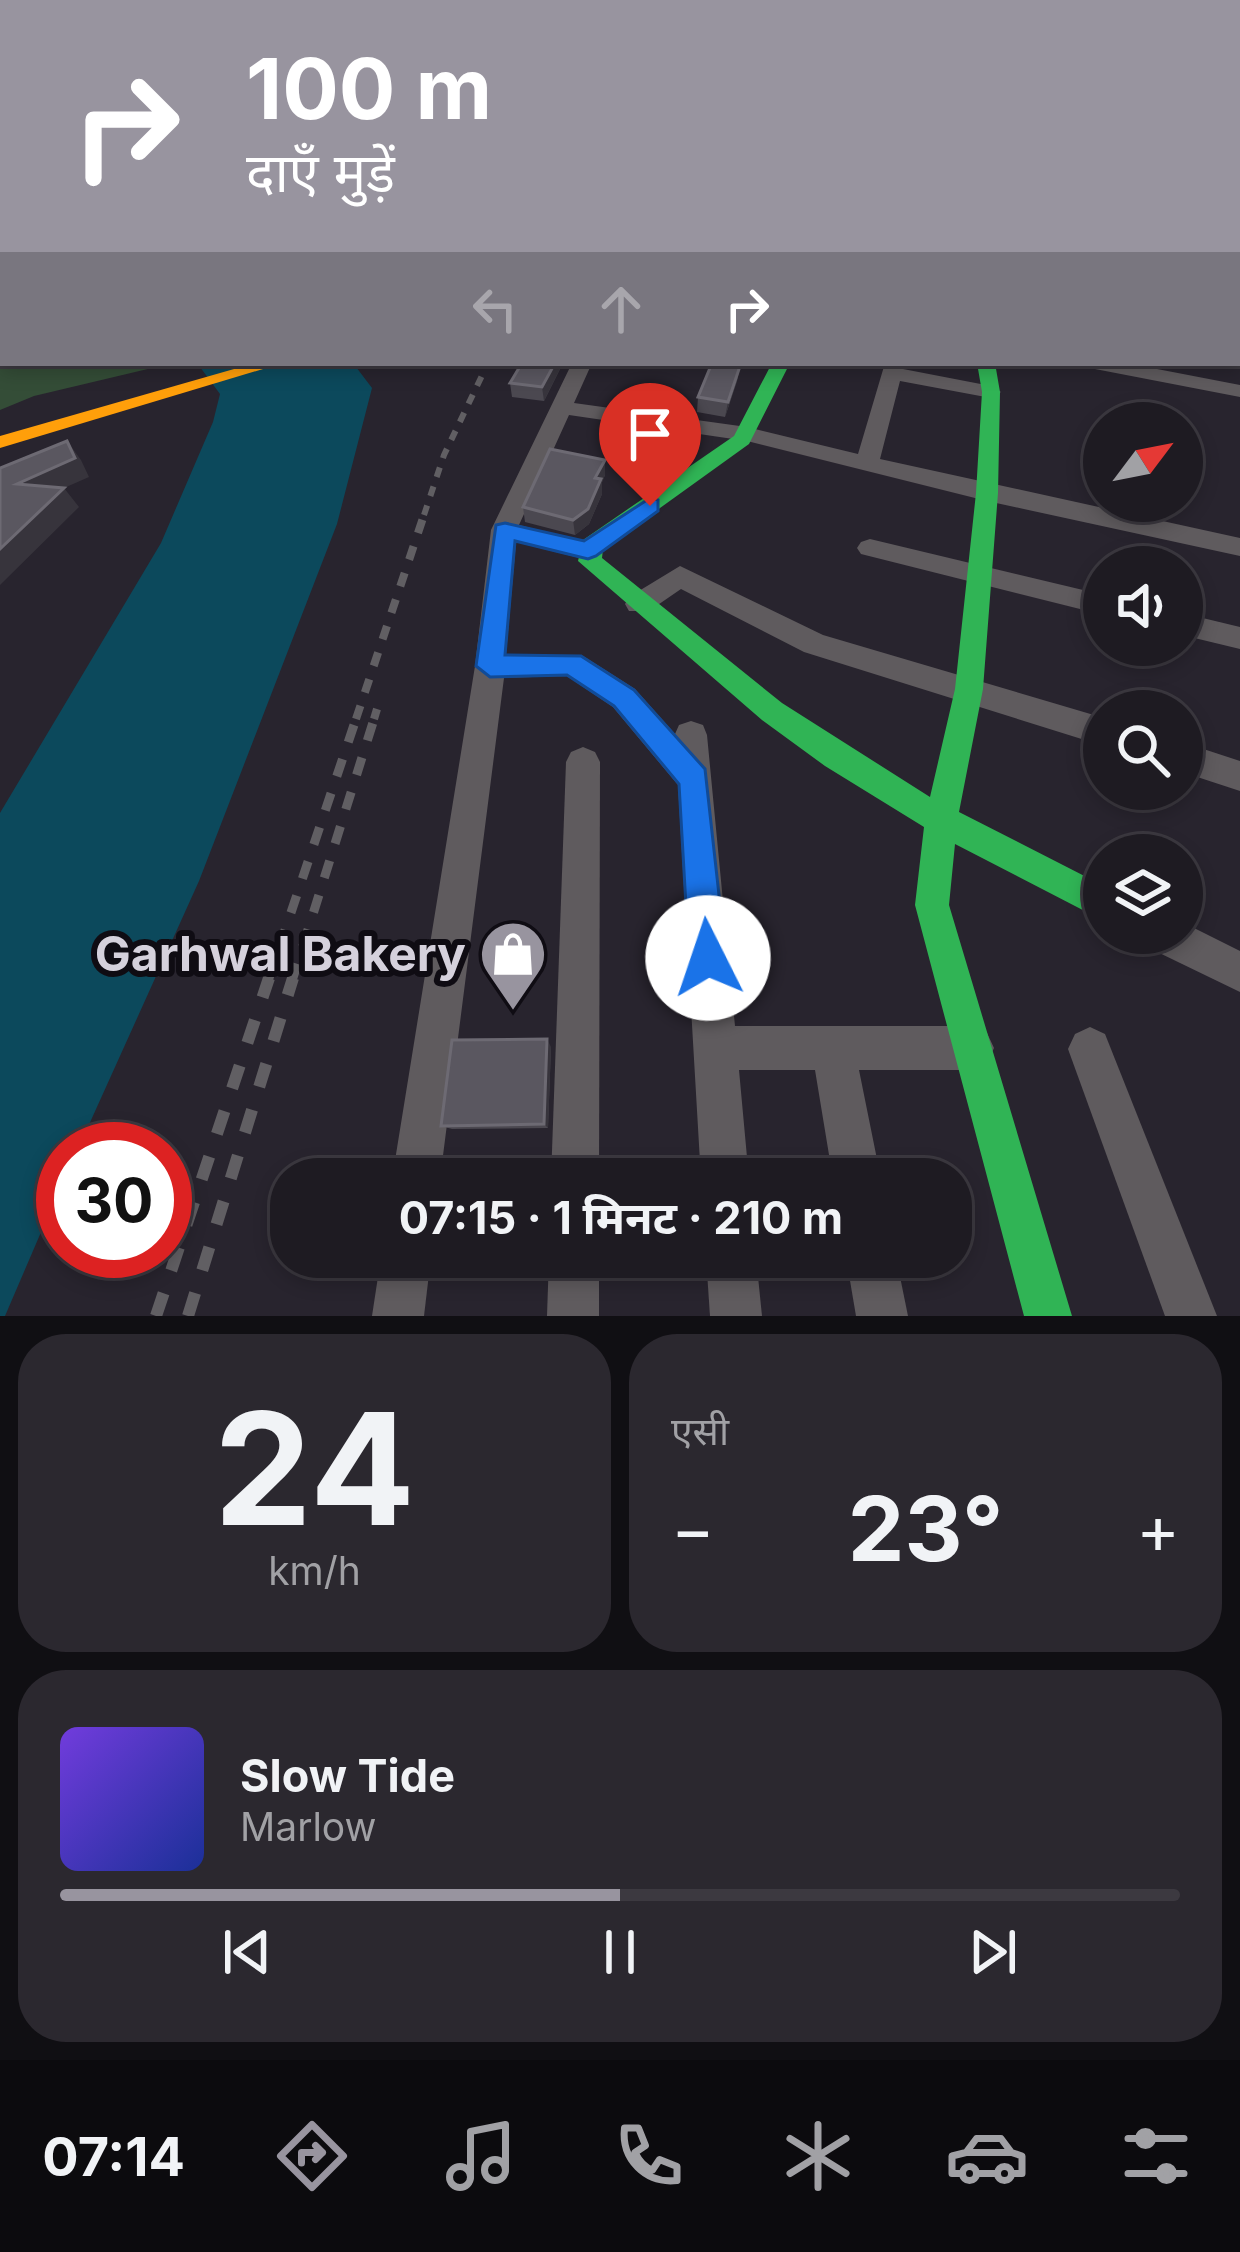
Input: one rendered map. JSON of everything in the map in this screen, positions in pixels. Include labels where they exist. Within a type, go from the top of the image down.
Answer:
[{"type":"street","points":[[0,442],[187,379],[212,366]]},
{"type":"street","points":[[0,423],[258,366]]},
{"type":"street","points":[[419,1158],[505,530],[581,366]]},
{"type":"street","points":[[505,530],[588,550],[747,434],[780,366]]},
{"type":"street","points":[[987,366],[991,392],[987,493],[969,688],[941,820],[932,905],[1048,1316]]},
{"type":"street","points":[[1109,366],[1240,391]]},
{"type":"street","points":[[867,463],[895,368],[991,392]]},
{"type":"street","points":[[1210,387],[1240,416]]},
{"type":"street","points":[[561,406],[747,434],[987,493],[1240,547]]},
{"type":"street","points":[[870,548],[1083,600]]},
{"type":"street","points":[[588,550],[590,561],[639,604],[753,698],[838,758],[941,820],[1083,893]]},
{"type":"street","points":[[639,604],[680,576],[814,644],[1083,725]]},
{"type":"street","points":[[1203,629],[1240,638]]},
{"type":"street","points":[[490,666],[572,664],[624,698],[694,779]]},
{"type":"street","points":[[691,735],[723,1158]]},
{"type":"street","points":[[575,1158],[583,762]]},
{"type":"street","points":[[1203,764],[1240,776]]},
{"type":"street","points":[[1203,954],[1240,972]]},
{"type":"street","points":[[715,1048],[972,1048]]},
{"type":"street","points":[[833,1048],[853,1158]]},
{"type":"street","points":[[1090,1049],[1191,1316]]},
{"type":"street","points":[[398,1316],[403,1278]]},
{"type":"street","points":[[573,1316],[574,1278]]},
{"type":"street","points":[[733,1278],[736,1316]]},
{"type":"street","points":[[875,1278],[882,1316]]},
{"type":"green space","points":[[0,366],[160,366],[34,396],[0,410]]},
{"type":"water","points":[[199,366],[355,366],[372,388],[337,524],[199,881],[90,1122],[36,1122],[36,1244],[5,1316],[0,1316],[0,813],[161,543],[213,422],[220,394]]},
{"type":"building","points":[[520,366],[553,366],[542,387],[510,383]]},
{"type":"building","points":[[711,366],[740,366],[728,402],[698,397]]},
{"type":"building","points":[[67,441],[75,458],[17,484],[64,488],[0,549],[0,468]]},
{"type":"building","points":[[550,449],[605,460],[588,509],[573,520],[523,507]]},
{"type":"building","points":[[547,1039],[544,1124],[441,1126],[452,1040]]},
{"type":"railway","points":[[357,716],[444,455],[487,366]]},
{"type":"railway","points":[[374,719],[377,709]]},
{"type":"railway","points":[[268,981],[357,716]]},
{"type":"railway","points":[[292,981],[375,716]]},
{"type":"railway","points":[[156,1316],[269,978]]},
{"type":"railway","points":[[188,1316],[293,978]]},
{"type":"traffic: fast","points":[[779,366],[742,440],[591,546],[590,561],[741,688],[836,757],[934,816],[1083,893]]},
{"type":"traffic: fast","points":[[987,366],[991,392],[987,493],[969,689],[941,820],[932,905],[1048,1316]]},
{"type":"traffic: slow","points":[[0,442],[264,366]]},
{"type":"place","name":"Garhwal Bakery","points":[[513,1013]]},
{"type":"route","points":[[650,506],[588,550],[505,530],[490,666],[572,664],[624,698],[694,779],[708,958]]}]
